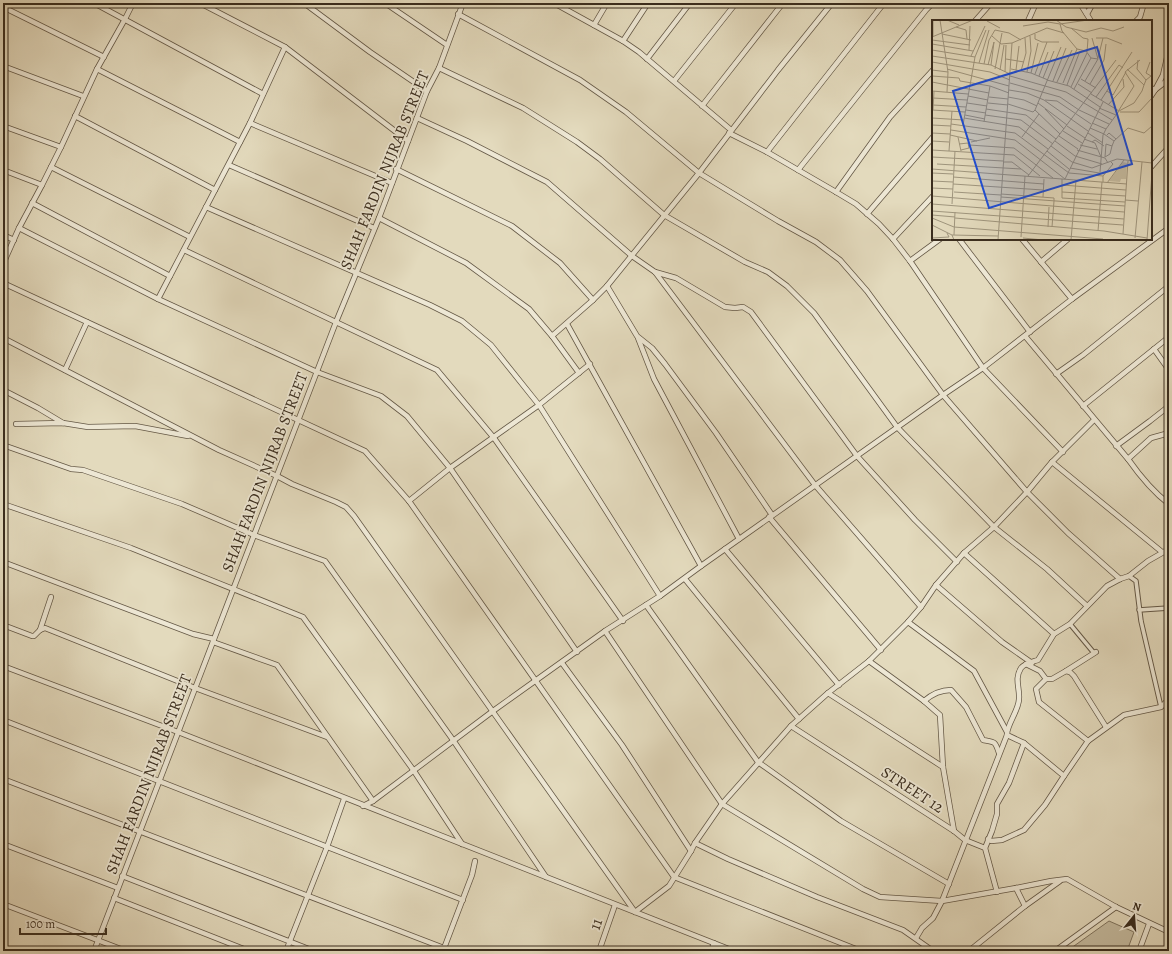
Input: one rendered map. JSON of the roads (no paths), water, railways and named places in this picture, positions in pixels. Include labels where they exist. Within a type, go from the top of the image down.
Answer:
[{"type":"street","points":[[94,3],[263,94]]},
{"type":"street","points":[[3,264],[19,228],[61,147],[83,96],[125,19],[132,3]]},
{"type":"street","points":[[200,3],[285,47],[408,141]]},
{"type":"street","points":[[304,3],[370,52],[427,91]]},
{"type":"street","points":[[385,3],[447,45]]},
{"type":"street","name":"SHAH FARDIN NIJRAB STREET","points":[[94,951],[336,322],[379,218],[396,169],[427,91],[439,68],[463,3]]},
{"type":"street","points":[[555,3],[623,42],[647,59],[730,131],[856,204],[879,224],[910,261],[984,368],[1063,452]]},
{"type":"street","points":[[594,25],[607,3]]},
{"type":"street","points":[[623,42],[648,3]]},
{"type":"street","points":[[647,59],[690,3]]},
{"type":"street","points":[[674,81],[736,3]]},
{"type":"street","points":[[702,106],[783,3]]},
{"type":"street","points":[[552,336],[567,324],[607,286],[699,173],[730,131],[832,3]]},
{"type":"street","points":[[767,152],[884,3]]},
{"type":"street","points":[[798,170],[926,10],[934,3]]},
{"type":"street","points":[[976,20],[991,3]]},
{"type":"street","points":[[1028,20],[1036,3]]},
{"type":"street","points":[[1078,3],[1081,5],[1090,20]]},
{"type":"street","points":[[1087,14],[1093,3]]},
{"type":"street","points":[[1137,20],[1140,17],[1144,3]]},
{"type":"street","points":[[1169,3],[1169,8]]},
{"type":"street","points":[[3,8],[104,57]]},
{"type":"street","points":[[458,14],[580,80],[626,112],[699,173],[778,221],[816,242],[840,260],[867,291],[943,394],[1027,492],[1068,533],[1120,579]]},
{"type":"street","points":[[158,299],[229,165],[285,47]]},
{"type":"street","points":[[1153,89],[1163,75],[1169,49]]},
{"type":"street","points":[[3,66],[83,96]]},
{"type":"street","points":[[97,68],[240,142]]},
{"type":"street","points":[[439,68],[523,108],[577,142],[600,159],[664,215],[745,262],[768,272],[787,286],[814,313],[897,427],[994,527],[1047,569],[1087,606]]},
{"type":"street","points":[[836,192],[890,117],[932,71]]},
{"type":"street","points":[[1153,89],[1169,79]]},
{"type":"street","points":[[75,116],[215,190]]},
{"type":"street","points":[[417,118],[467,141],[547,182],[632,256],[656,272],[676,278],[725,307],[743,307],[751,312],[857,456],[915,520],[957,562]]},
{"type":"street","points":[[250,123],[392,183]]},
{"type":"street","points":[[3,126],[61,147]]},
{"type":"street","points":[[867,214],[932,138]]},
{"type":"street","points":[[1152,166],[1169,147]]},
{"type":"street","points":[[229,165],[374,228]]},
{"type":"street","points":[[51,167],[190,237]]},
{"type":"street","points":[[396,169],[512,226],[560,263],[593,300]]},
{"type":"street","points":[[3,170],[42,186]]},
{"type":"street","points":[[893,239],[932,197]]},
{"type":"street","points":[[32,203],[170,276]]},
{"type":"street","points":[[206,208],[430,305],[462,321],[491,345],[539,404],[660,596]]},
{"type":"street","points":[[379,218],[466,263],[529,309],[552,336],[579,373]]},
{"type":"street","points":[[19,228],[158,299],[317,372],[381,396],[407,416],[450,468],[577,652]]},
{"type":"street","points":[[363,806],[373,801],[453,740],[605,632],[685,579],[701,566],[943,394],[984,368],[1072,299],[1169,228]]},
{"type":"street","points":[[3,235],[14,240]]},
{"type":"street","points":[[910,261],[939,240]]},
{"type":"street","points":[[960,240],[1030,332]]},
{"type":"street","points":[[1023,240],[1072,299]]},
{"type":"street","points":[[1041,262],[1067,240]]},
{"type":"street","points":[[184,250],[437,370],[494,438],[623,621]]},
{"type":"street","points":[[656,272],[815,485],[921,607]]},
{"type":"street","points":[[3,283],[365,451],[409,501],[674,877],[861,951]]},
{"type":"street","points":[[607,286],[637,336],[654,379],[739,539]]},
{"type":"street","points":[[1056,374],[1084,355],[1169,286]]},
{"type":"street","points":[[66,370],[88,322]]},
{"type":"street","points":[[567,324],[701,566]]},
{"type":"street","points":[[637,336],[652,348],[665,364],[716,433],[771,516],[881,650]]},
{"type":"street","points":[[1025,336],[1128,459],[1141,478],[1155,494],[1169,504]]},
{"type":"street","points":[[1083,406],[1169,337]]},
{"type":"street","points":[[3,338],[220,450],[292,484],[346,507],[635,912]]},
{"type":"street","points":[[1154,349],[1169,370]]},
{"type":"street","points":[[409,501],[450,468],[494,438],[590,364]]},
{"type":"street","points":[[3,390],[38,408],[63,424]]},
{"type":"street","points":[[1116,446],[1150,422],[1169,406]]},
{"type":"street","points":[[635,912],[669,886],[691,851],[694,843],[722,804],[791,726],[828,693],[881,650],[921,607],[936,585],[964,553],[994,527],[1027,492],[1052,462],[1094,420]]},
{"type":"street","points":[[16,424],[63,424],[88,427],[135,426],[194,437]]},
{"type":"street","points":[[1128,459],[1151,438],[1169,433]]},
{"type":"street","points":[[3,445],[71,469],[84,470],[182,504],[254,535],[325,561],[453,740],[546,878]]},
{"type":"street","points":[[1052,462],[1162,552]]},
{"type":"street","points":[[3,504],[130,548],[303,617],[414,771],[462,844]]},
{"type":"street","points":[[725,549],[839,685]]},
{"type":"street","points":[[916,938],[922,928],[933,918],[942,901],[1014,717],[1019,700],[1017,682],[1021,668],[1038,660],[1054,634],[1070,624],[1107,586],[1129,576],[1162,552],[1169,549]]},
{"type":"street","points":[[964,553],[1054,634]]},
{"type":"street","points":[[3,562],[277,665],[373,801]]},
{"type":"street","points":[[1129,576],[1136,581],[1139,610],[1161,707]]},
{"type":"street","points":[[685,579],[799,719]]},
{"type":"street","points":[[936,585],[1002,642],[1040,670],[1046,680]]},
{"type":"street","points":[[3,625],[32,636],[37,635],[51,597]]},
{"type":"street","points":[[646,605],[758,762],[841,821],[949,884]]},
{"type":"street","points":[[1139,610],[1169,608]]},
{"type":"street","points":[[908,622],[974,671],[1007,733],[1024,743],[1064,776]]},
{"type":"street","points":[[1070,624],[1095,653],[1052,679],[1046,680],[1036,689],[1039,702],[1088,741]]},
{"type":"street","points":[[40,630],[45,628],[195,688],[327,737]]},
{"type":"street","points":[[605,632],[722,804],[863,889],[880,897],[942,901],[1067,880],[1149,924],[1169,932]]},
{"type":"street","points":[[869,661],[924,701],[940,715],[944,768],[954,831]]},
{"type":"street","points":[[562,663],[622,745],[691,851]]},
{"type":"street","points":[[3,666],[178,732],[344,799],[734,951]]},
{"type":"street","points":[[1066,671],[1070,672],[1074,676],[1106,727]]},
{"type":"street","points":[[924,701],[930,696],[946,690],[951,690],[966,707],[983,740],[992,741],[995,743],[999,753]]},
{"type":"street","points":[[828,693],[944,768]]},
{"type":"street","points":[[988,839],[1002,840],[1024,830],[1045,805],[1088,741],[1106,727],[1124,715],[1161,707],[1169,699]]},
{"type":"street","points":[[3,720],[463,900]]},
{"type":"street","name":"STREET 12","points":[[791,726],[954,831],[965,840],[985,848]]},
{"type":"street","points":[[998,892],[985,848],[992,831],[997,804],[1009,783],[1024,743]]},
{"type":"street","points":[[3,779],[443,949],[463,900],[472,875],[475,861]]},
{"type":"street","points":[[286,951],[327,847],[344,799]]},
{"type":"street","points":[[694,843],[817,898],[903,930],[933,951]]},
{"type":"street","points":[[3,844],[118,888]]},
{"type":"street","points":[[122,876],[314,951]]},
{"type":"street","points":[[969,951],[1061,880]]},
{"type":"street","points":[[1016,888],[1026,906]]},
{"type":"street","points":[[114,898],[249,951]]},
{"type":"street","points":[[3,904],[126,951]]},
{"type":"street","name":"11","points":[[599,951],[615,905]]},
{"type":"street","points":[[1055,951],[1116,907]]},
{"type":"street","points":[[1139,951],[1149,924]]},
{"type":"street","points":[[711,951],[714,943]]}]
